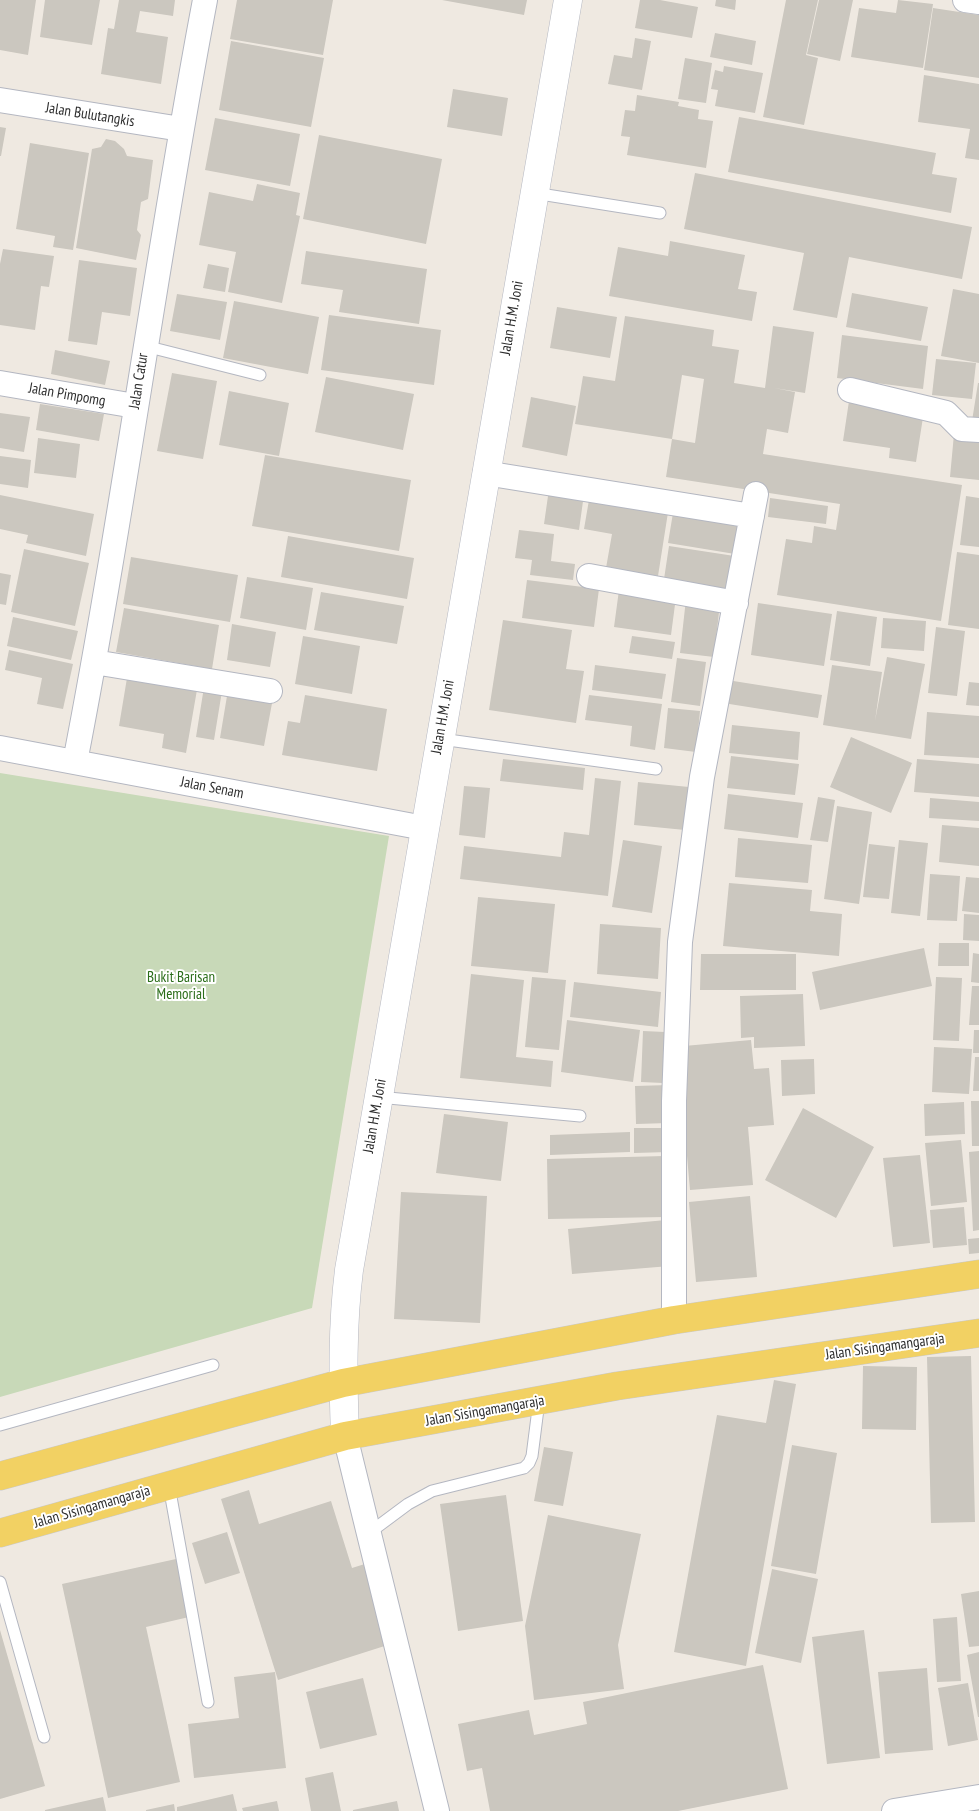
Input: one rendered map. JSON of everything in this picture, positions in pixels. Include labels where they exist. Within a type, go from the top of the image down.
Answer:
[{"type":"main road","points":[[0,1476],[343,1383],[674,1320],[979,1274]]},
{"type":"main road","name":"Jalan Sisingamangaraja","points":[[0,1533],[345,1436],[617,1386],[979,1333]]},
{"type":"street","name":"Jalan Catur","points":[[75,762],[94,662],[181,129],[206,0]]},
{"type":"street","name":"Jalan H.M. Joni","points":[[345,1436],[343,1383],[344,1309],[348,1270],[568,0]]},
{"type":"street","points":[[965,0],[979,2]]},
{"type":"street","name":"Jalan Bulutangkis","points":[[0,100],[181,129]]},
{"type":"street","name":"Jalan Pimpomg","points":[[0,383],[135,406]]},
{"type":"street","points":[[850,390],[943,412],[962,429],[979,430]]},
{"type":"street","points":[[485,473],[754,505],[702,777],[680,942],[674,1101],[674,1320]]},
{"type":"street","points":[[589,576],[736,603]]},
{"type":"street","points":[[94,662],[270,691]]},
{"type":"street","name":"Jalan Senam","points":[[0,748],[424,828]]},
{"type":"street","points":[[345,1436],[437,1811]]},
{"type":"street","points":[[894,1811],[979,1797]]},
{"type":"lane","points":[[534,193],[660,213]]},
{"type":"lane","points":[[145,346],[260,375]]},
{"type":"lane","points":[[439,739],[656,769]]},
{"type":"lane","points":[[378,1097],[580,1116]]},
{"type":"lane","points":[[0,1426],[213,1364]]},
{"type":"lane","points":[[369,1532],[408,1504],[432,1490],[524,1468],[532,1456],[540,1401]]},
{"type":"lane","points":[[169,1486],[208,1702]]},
{"type":"lane","points":[[0,1582],[44,1737]]},
{"type":"green space","name":"Bukit Barisan Memorial","points":[[0,773],[389,836],[312,1308],[0,1397]]},
{"type":"building","points":[[0,0],[36,0],[28,55],[0,50]]},
{"type":"building","points":[[45,0],[100,0],[92,45],[40,37]]},
{"type":"building","points":[[119,0],[175,0],[173,16],[140,11],[136,32],[168,37],[161,84],[101,74],[108,28],[114,29]]},
{"type":"building","points":[[237,0],[333,0],[323,55],[230,39]]},
{"type":"building","points":[[442,0],[527,0],[524,15]]},
{"type":"building","points":[[640,0],[660,0],[698,7],[692,38],[635,28]]},
{"type":"building","points":[[716,0],[736,0],[735,10],[715,6]]},
{"type":"building","points":[[786,0],[818,0],[806,55],[818,58],[804,125],[763,117]]},
{"type":"building","points":[[819,0],[853,0],[840,61],[807,54]]},
{"type":"building","points":[[898,0],[933,4],[923,68],[851,57],[859,8],[896,13]]},
{"type":"building","points":[[933,8],[979,15],[979,78],[924,70]]},
{"type":"building","points":[[715,33],[756,41],[752,65],[710,57]]},
{"type":"building","points":[[635,38],[651,41],[642,90],[608,84],[614,55],[632,58]]},
{"type":"building","points":[[231,41],[324,58],[311,127],[219,110]]},
{"type":"building","points":[[685,58],[712,63],[706,103],[678,99]]},
{"type":"building","points":[[724,66],[763,73],[755,113],[715,106],[718,90],[711,89],[715,70],[723,72]]},
{"type":"building","points":[[924,75],[979,84],[979,160],[965,158],[970,129],[918,122]]},
{"type":"building","points":[[453,89],[508,98],[502,136],[447,127]]},
{"type":"building","points":[[637,95],[679,102],[678,106],[699,110],[698,119],[713,121],[706,168],[627,155],[630,137],[621,136],[625,110],[635,111]]},
{"type":"building","points":[[739,117],[936,153],[932,174],[957,178],[951,213],[728,172]]},
{"type":"building","points":[[215,118],[300,134],[290,186],[205,170]]},
{"type":"building","points":[[0,127],[6,128],[1,156],[0,156]]},
{"type":"building","points":[[319,135],[442,159],[426,244],[303,219]]},
{"type":"building","points":[[106,139],[115,141],[124,149],[127,156],[153,160],[148,199],[141,202],[137,230],[141,235],[136,260],[76,248],[92,149],[101,147]]},
{"type":"building","points":[[30,143],[89,153],[73,250],[53,247],[55,236],[16,229]]},
{"type":"building","points":[[695,173],[972,227],[962,279],[849,257],[837,318],[793,310],[804,253],[684,229]]},
{"type":"building","points":[[257,184],[300,193],[296,215],[300,216],[282,303],[228,292],[236,252],[199,245],[209,192],[253,201]]},
{"type":"building","points":[[670,241],[745,255],[738,289],[757,292],[752,321],[609,296],[618,247],[668,256]]},
{"type":"building","points":[[3,249],[54,256],[49,287],[41,286],[35,330],[0,325],[0,264]]},
{"type":"building","points":[[306,251],[427,269],[419,324],[339,312],[343,290],[301,284]]},
{"type":"building","points":[[79,260],[137,268],[130,316],[102,312],[97,345],[68,341]]},
{"type":"building","points":[[208,264],[229,268],[225,292],[203,288]]},
{"type":"building","points":[[953,289],[979,294],[979,363],[941,356]]},
{"type":"building","points":[[852,293],[928,307],[921,341],[846,327]]},
{"type":"building","points":[[177,294],[227,302],[220,340],[170,331]]},
{"type":"building","points":[[234,301],[319,317],[308,374],[223,358]]},
{"type":"building","points":[[557,307],[617,317],[610,358],[550,348]]},
{"type":"building","points":[[329,315],[441,330],[434,385],[321,370]]},
{"type":"building","points":[[625,316],[714,330],[712,346],[739,350],[734,383],[765,388],[773,326],[814,332],[805,393],[774,388],[795,392],[788,433],[767,429],[763,454],[962,485],[941,621],[777,595],[786,539],[812,543],[814,526],[836,530],[840,504],[666,477],[672,439],[575,424],[583,376],[615,381]],"holes":[[[682,375],[704,379],[695,443],[672,439]]]},
{"type":"building","points":[[842,335],[928,346],[923,389],[837,378]]},
{"type":"building","points":[[55,350],[110,361],[105,385],[51,374]]},
{"type":"building","points":[[936,359],[976,363],[972,399],[932,395]]},
{"type":"building","points":[[172,373],[217,381],[203,459],[157,451]]},
{"type":"building","points":[[326,377],[414,394],[403,450],[315,432]]},
{"type":"building","points":[[979,383],[979,422],[972,421]]},
{"type":"building","points":[[229,391],[289,403],[279,456],[219,445]]},
{"type":"building","points":[[531,397],[576,406],[567,456],[522,447]]},
{"type":"building","points":[[849,401],[924,411],[916,462],[889,458],[890,448],[843,441]]},
{"type":"building","points":[[40,404],[104,414],[99,441],[36,430]]},
{"type":"building","points":[[0,413],[30,417],[24,452],[0,448]]},
{"type":"building","points":[[954,434],[979,436],[979,480],[950,477]]},
{"type":"building","points":[[38,438],[80,444],[76,478],[34,473]]},
{"type":"building","points":[[265,455],[411,480],[399,551],[252,526]]},
{"type":"building","points":[[0,456],[31,460],[28,488],[0,484]]},
{"type":"building","points":[[549,489],[584,494],[579,530],[544,524]]},
{"type":"building","points":[[590,494],[669,506],[658,576],[606,568],[612,534],[584,529]]},
{"type":"building","points":[[0,495],[94,514],[86,556],[26,543],[28,535],[0,529]]},
{"type":"building","points":[[966,496],[979,498],[979,547],[960,545]]},
{"type":"building","points":[[770,498],[828,506],[826,524],[768,517]]},
{"type":"building","points":[[674,507],[740,518],[735,554],[668,543]]},
{"type":"building","points":[[519,530],[554,534],[551,561],[575,564],[573,580],[530,575],[532,560],[515,558]]},
{"type":"building","points":[[288,536],[414,558],[407,599],[281,577]]},
{"type":"building","points":[[669,546],[741,557],[736,591],[664,579]]},
{"type":"building","points":[[24,549],[89,563],[75,626],[11,612]]},
{"type":"building","points":[[957,552],[979,555],[979,629],[948,625]]},
{"type":"building","points":[[131,557],[238,575],[230,622],[123,604]]},
{"type":"building","points":[[0,573],[11,575],[6,605],[0,604]]},
{"type":"building","points":[[247,577],[313,588],[306,630],[240,618]]},
{"type":"building","points":[[527,580],[599,589],[594,627],[522,618]]},
{"type":"building","points":[[619,590],[676,597],[671,635],[614,627]]},
{"type":"building","points":[[321,592],[404,606],[397,644],[314,630]]},
{"type":"building","points":[[686,599],[720,603],[714,657],[680,653]]},
{"type":"building","points":[[758,603],[832,614],[824,666],[751,655]]},
{"type":"building","points":[[124,608],[219,625],[212,669],[116,652]]},
{"type":"building","points":[[837,611],[877,617],[870,666],[830,660]]},
{"type":"building","points":[[13,617],[78,631],[71,660],[7,646]]},
{"type":"building","points":[[883,618],[926,621],[924,651],[881,648]]},
{"type":"building","points":[[503,620],[572,630],[566,669],[584,671],[576,723],[489,710]]},
{"type":"building","points":[[232,624],[276,632],[270,667],[227,660]]},
{"type":"building","points":[[936,627],[965,631],[957,696],[928,693]]},
{"type":"building","points":[[303,636],[360,646],[352,694],[295,684]]},
{"type":"building","points":[[632,636],[675,642],[672,659],[629,653]]},
{"type":"building","points":[[9,650],[73,664],[63,709],[37,704],[42,678],[5,670]]},
{"type":"building","points":[[887,657],[925,664],[911,739],[823,725],[832,665],[882,672],[875,721]]},
{"type":"building","points":[[677,658],[706,662],[700,706],[671,702]]},
{"type":"building","points":[[595,665],[666,674],[662,699],[592,690]]},
{"type":"building","points":[[128,672],[198,684],[186,753],[162,748],[164,734],[119,726]]},
{"type":"building","points":[[727,680],[822,695],[818,718],[723,703]]},
{"type":"building","points":[[969,682],[979,683],[979,706],[966,705]]},
{"type":"building","points":[[204,687],[222,691],[214,740],[196,737]]},
{"type":"building","points":[[228,690],[273,698],[264,746],[220,738]]},
{"type":"building","points":[[305,695],[387,709],[377,771],[282,755],[288,721],[300,723]]},
{"type":"building","points":[[589,695],[662,704],[655,750],[630,746],[632,726],[585,720]]},
{"type":"building","points":[[668,708],[700,711],[696,752],[664,748]]},
{"type":"building","points":[[927,712],[979,716],[979,758],[924,755]]},
{"type":"building","points":[[732,725],[800,732],[798,760],[729,753]]},
{"type":"building","points":[[851,737],[912,763],[891,813],[830,787]]},
{"type":"building","points":[[731,756],[799,764],[795,795],[727,788]]},
{"type":"building","points":[[503,759],[585,768],[583,790],[500,781]]},
{"type":"building","points":[[917,759],[979,764],[979,797],[914,792]]},
{"type":"building","points":[[595,778],[621,781],[608,896],[460,879],[464,846],[561,857],[564,832],[589,835]]},
{"type":"building","points":[[638,782],[689,787],[685,830],[634,825]]},
{"type":"building","points":[[464,786],[490,788],[485,838],[459,835]]},
{"type":"building","points":[[728,794],[803,803],[798,838],[724,829]]},
{"type":"building","points":[[818,797],[835,800],[828,842],[810,840]]},
{"type":"building","points":[[930,798],[979,802],[979,821],[929,818]]},
{"type":"building","points":[[837,806],[872,812],[859,904],[824,899]]},
{"type":"building","points":[[942,825],[979,828],[979,866],[939,862]]},
{"type":"building","points":[[738,838],[812,845],[808,883],[735,877]]},
{"type":"building","points":[[623,840],[662,846],[652,913],[612,907]]},
{"type":"building","points":[[899,840],[928,843],[920,916],[891,913]]},
{"type":"building","points":[[869,844],[895,847],[889,899],[863,897]]},
{"type":"building","points":[[930,874],[960,876],[957,921],[927,920]]},
{"type":"building","points":[[966,877],[979,878],[979,913],[962,911]]},
{"type":"building","points":[[729,883],[812,890],[810,911],[842,914],[839,956],[723,946]]},
{"type":"building","points":[[478,897],[555,904],[548,973],[471,966]]},
{"type":"building","points":[[964,914],[979,915],[979,941],[963,940]]},
{"type":"building","points":[[600,924],[661,928],[658,979],[597,974]]},
{"type":"building","points":[[939,943],[969,943],[969,966],[938,966]]},
{"type":"building","points":[[924,948],[932,986],[820,1010],[812,972]]},
{"type":"building","points":[[973,953],[979,954],[979,983],[971,982]]},
{"type":"building","points":[[701,954],[796,954],[796,990],[700,990]]},
{"type":"building","points":[[471,974],[524,980],[516,1057],[553,1061],[551,1087],[460,1078]]},
{"type":"building","points":[[532,977],[566,980],[559,1050],[525,1047]]},
{"type":"building","points":[[936,977],[962,978],[959,1041],[933,1040]]},
{"type":"building","points":[[574,982],[661,992],[658,1027],[570,1017]]},
{"type":"building","points":[[972,986],[979,986],[979,1025],[969,1025]]},
{"type":"building","points":[[803,994],[805,1046],[754,1048],[754,1037],[741,1038],[740,996]]},
{"type":"building","points":[[567,1020],[640,1030],[633,1082],[561,1072]]},
{"type":"building","points":[[974,1030],[979,1030],[979,1053],[973,1053]]},
{"type":"building","points":[[643,1031],[665,1032],[663,1083],[641,1082]]},
{"type":"building","points":[[751,1040],[754,1069],[769,1068],[774,1125],[748,1127],[753,1185],[690,1190],[680,1076],[684,1046]]},
{"type":"building","points":[[934,1047],[972,1049],[969,1094],[932,1092]]},
{"type":"building","points":[[975,1057],[979,1057],[979,1091],[973,1091]]},
{"type":"building","points":[[814,1059],[815,1094],[782,1096],[781,1060]]},
{"type":"building","points":[[669,1085],[669,1123],[636,1124],[635,1086]]},
{"type":"building","points":[[971,1101],[979,1101],[979,1146],[972,1146]]},
{"type":"building","points":[[964,1102],[965,1134],[925,1136],[924,1104]]},
{"type":"building","points":[[803,1108],[874,1147],[836,1218],[765,1180]]},
{"type":"building","points":[[444,1114],[508,1122],[501,1181],[436,1173]]},
{"type":"building","points":[[634,1128],[669,1128],[669,1152],[634,1153]]},
{"type":"building","points":[[630,1132],[630,1152],[550,1155],[550,1135]]},
{"type":"building","points":[[961,1140],[967,1202],[931,1206],[925,1143]]},
{"type":"building","points":[[979,1151],[979,1230],[973,1231],[969,1152]]},
{"type":"building","points":[[920,1155],[930,1243],[893,1247],[883,1158]]},
{"type":"building","points":[[665,1156],[666,1217],[548,1219],[547,1159]]},
{"type":"building","points":[[401,1192],[487,1196],[480,1323],[394,1319]]},
{"type":"building","points":[[750,1196],[757,1277],[696,1282],[689,1202]]},
{"type":"building","points":[[964,1207],[967,1245],[933,1248],[930,1210]]},
{"type":"building","points":[[666,1220],[670,1266],[572,1274],[568,1229]]},
{"type":"building","points":[[979,1238],[979,1253],[969,1254],[968,1239]]},
{"type":"building","points":[[971,1356],[975,1522],[931,1523],[927,1357]]},
{"type":"building","points":[[863,1366],[917,1367],[916,1430],[862,1429]]},
{"type":"building","points":[[774,1380],[796,1384],[746,1666],[674,1652],[717,1415],[766,1423]]},
{"type":"building","points":[[792,1445],[837,1453],[816,1574],[771,1566]]},
{"type":"building","points":[[544,1447],[573,1452],[563,1506],[534,1501]]},
{"type":"building","points":[[249,1490],[259,1524],[331,1501],[352,1568],[368,1563],[394,1643],[278,1680],[221,1499]]},
{"type":"building","points":[[506,1495],[523,1621],[458,1631],[440,1504]]},
{"type":"building","points":[[548,1515],[641,1534],[618,1645],[624,1689],[534,1700],[525,1626]]},
{"type":"building","points":[[227,1532],[240,1573],[205,1584],[192,1543]]},
{"type":"building","points":[[176,1559],[189,1617],[146,1627],[180,1782],[108,1798],[62,1584]]},
{"type":"building","points":[[772,1569],[818,1579],[801,1663],[755,1653]]},
{"type":"building","points":[[979,1591],[979,1646],[969,1647],[961,1594]]},
{"type":"building","points":[[957,1617],[961,1681],[937,1682],[933,1619]]},
{"type":"building","points":[[0,1630],[45,1786],[0,1799]]},
{"type":"building","points":[[864,1630],[880,1758],[827,1764],[812,1637]]},
{"type":"building","points":[[979,1652],[979,1717],[978,1717],[967,1655]]},
{"type":"building","points":[[763,1665],[788,1789],[678,1811],[490,1811],[482,1768],[467,1771],[458,1724],[529,1710],[534,1735],[587,1724],[583,1702]]},
{"type":"building","points":[[927,1668],[933,1750],[885,1754],[878,1672]]},
{"type":"building","points":[[275,1672],[286,1768],[194,1778],[188,1724],[239,1718],[234,1677]]},
{"type":"building","points":[[363,1678],[377,1735],[320,1749],[306,1692]]},
{"type":"building","points":[[968,1683],[978,1740],[948,1746],[938,1688]]},
{"type":"building","points":[[333,1772],[341,1811],[311,1811],[305,1778]]},
{"type":"building","points":[[233,1794],[237,1811],[177,1811],[177,1807]]},
{"type":"building","points":[[103,1797],[106,1811],[45,1811],[45,1810]]},
{"type":"building","points":[[277,1801],[279,1811],[243,1811],[242,1808]]},
{"type":"building","points":[[397,1801],[399,1811],[353,1811],[353,1810]]},
{"type":"building","points":[[174,1804],[175,1811],[146,1811],[146,1810]]}]
